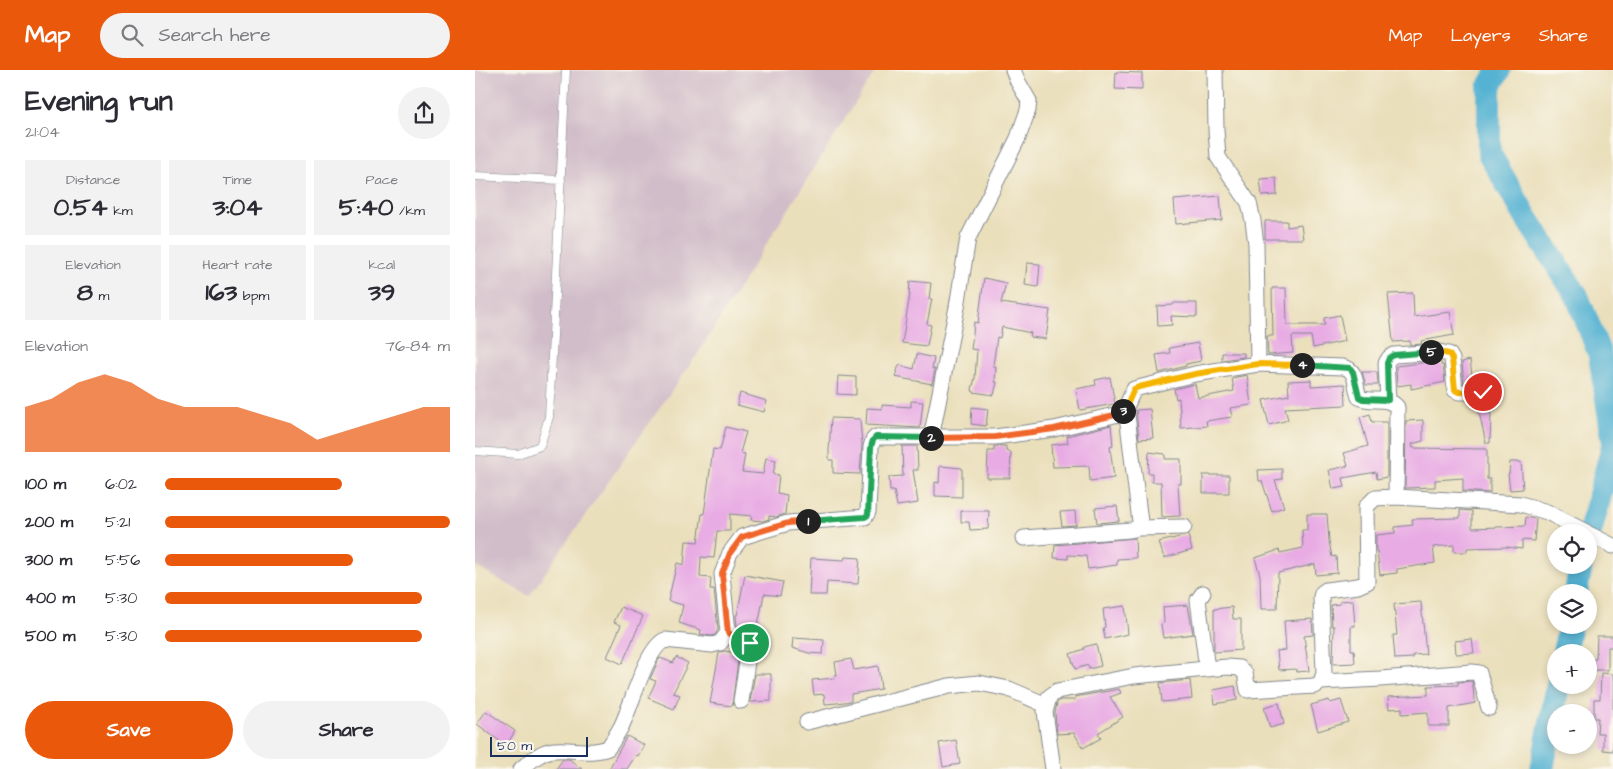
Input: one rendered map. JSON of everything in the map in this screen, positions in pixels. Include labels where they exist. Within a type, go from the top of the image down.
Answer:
[{"type":"street","points":[[931,438],[957,307],[968,238],[1018,138],[1028,110],[1029,101],[1017,82],[1013,70]]},
{"type":"street","points":[[1215,70],[1218,157],[1249,204],[1257,244],[1258,364]]},
{"type":"street","points":[[1388,400],[1387,363],[1389,358],[1394,355],[1439,352],[1449,354],[1452,359],[1455,390],[1459,392],[1483,392]]},
{"type":"street","points":[[521,769],[538,755],[554,750],[592,752],[609,748],[621,726],[657,644],[665,640],[712,645],[720,643],[728,633],[722,574],[730,553],[742,537],[788,523],[865,517],[868,512],[871,447],[876,437],[995,437],[1054,429],[1119,414],[1126,407],[1134,389],[1195,374],[1258,364],[1350,368],[1353,372],[1359,397],[1363,399],[1388,400],[1397,407],[1396,497]]},
{"type":"street","points":[[1126,407],[1140,522],[1139,528]]},
{"type":"street","points":[[1321,682],[1324,673],[1322,593],[1326,590],[1358,586],[1367,582],[1366,507],[1375,498],[1396,497],[1521,504],[1547,512],[1569,524]]},
{"type":"street","points":[[1024,538],[1184,526]]},
{"type":"street","points":[[1597,538],[1610,544]]},
{"type":"street","points":[[1203,593],[1198,600],[1207,669]]},
{"type":"street","points":[[728,633],[750,643],[741,701]]},
{"type":"street","points":[[1053,769],[1045,712],[1049,697],[1057,691],[1134,676],[1239,668],[1245,673],[1249,690],[1315,686],[1321,682],[1472,672],[1479,674],[1489,708]]},
{"type":"street","points":[[807,722],[949,686],[979,683],[1009,689],[1046,705]]},
{"type":"lane","points":[[475,451],[518,454],[540,446],[549,417],[566,70]]},
{"type":"lane","points":[[475,176],[561,180]]},
{"type":"shaded area","points":[[475,70],[876,70],[698,353],[529,596],[475,566]]},
{"type":"building","points":[[1116,72],[1142,73],[1142,90],[1115,89]]},
{"type":"building","points":[[1276,178],[1277,195],[1262,196],[1260,179]]},
{"type":"building","points":[[1220,196],[1222,220],[1176,224],[1174,200]]},
{"type":"building","points":[[1265,221],[1287,221],[1287,227],[1301,225],[1303,239],[1265,239]]},
{"type":"building","points":[[1027,263],[1040,264],[1038,287],[1025,285]]},
{"type":"building","points":[[984,278],[1006,283],[1001,303],[1050,310],[1046,339],[1030,337],[1031,333],[1002,327],[1000,338],[997,337],[993,366],[996,366],[995,382],[997,382],[994,395],[973,392],[972,389],[975,378],[977,350],[971,349],[974,322],[978,323]]},
{"type":"building","points":[[910,281],[931,283],[929,299],[932,299],[927,324],[931,325],[927,346],[902,343],[910,294]]},
{"type":"building","points":[[1272,288],[1286,288],[1287,325],[1325,325],[1324,318],[1340,315],[1345,341],[1313,348],[1311,336],[1292,336],[1293,353],[1268,355],[1267,336],[1273,336]]},
{"type":"building","points":[[1413,293],[1414,317],[1450,312],[1454,335],[1421,341],[1422,344],[1410,345],[1410,341],[1393,342],[1388,294]]},
{"type":"building","points":[[1174,303],[1197,303],[1197,317],[1171,316],[1172,325],[1158,326],[1157,306],[1173,305]]},
{"type":"building","points":[[1198,343],[1201,361],[1159,373],[1156,355],[1170,353],[1169,348]]},
{"type":"building","points":[[1222,353],[1244,353],[1244,357],[1222,360]]},
{"type":"building","points":[[917,354],[934,358],[932,369],[935,369],[932,384],[895,377],[899,365],[914,369]]},
{"type":"building","points":[[1470,360],[1473,383],[1464,383],[1462,362]]},
{"type":"building","points":[[1438,361],[1443,365],[1445,382],[1411,389],[1411,384],[1397,386],[1396,366]]},
{"type":"building","points":[[1362,372],[1377,372],[1378,385],[1366,385]]},
{"type":"building","points":[[1247,375],[1251,405],[1230,408],[1232,417],[1206,421],[1207,426],[1181,428],[1179,398],[1176,399],[1174,389],[1195,384],[1198,398],[1234,391],[1232,378]]},
{"type":"building","points":[[838,376],[856,377],[856,395],[837,394]]},
{"type":"building","points":[[1110,377],[1115,404],[1080,410],[1076,389],[1096,385],[1095,380]]},
{"type":"building","points":[[1311,380],[1311,386],[1345,384],[1346,405],[1285,408],[1288,420],[1269,425],[1263,400],[1289,395],[1288,381]]},
{"type":"building","points":[[740,393],[767,401],[764,412],[737,405]]},
{"type":"building","points":[[911,401],[923,402],[920,428],[866,425],[867,408],[882,409],[882,405],[911,407]]},
{"type":"building","points":[[1488,406],[1491,415],[1490,443],[1486,443],[1478,408]]},
{"type":"building","points":[[972,407],[988,409],[986,426],[971,424]]},
{"type":"building","points":[[1150,409],[1153,438],[1139,439],[1136,410]]},
{"type":"building","points":[[1370,414],[1372,422],[1387,422],[1387,477],[1377,479],[1376,472],[1343,478],[1345,487],[1333,489],[1329,470],[1348,466],[1344,453],[1368,446],[1360,417]]},
{"type":"building","points":[[831,418],[860,419],[862,445],[860,474],[833,473],[833,460],[829,460]]},
{"type":"building","points":[[1423,420],[1423,441],[1412,444],[1413,448],[1487,449],[1487,479],[1490,479],[1490,493],[1463,491],[1463,478],[1435,480],[1435,487],[1405,488],[1406,421]]},
{"type":"building","points":[[1111,425],[1113,446],[1110,447],[1114,478],[1090,481],[1089,466],[1053,467],[1051,445],[1068,443],[1067,436]]},
{"type":"building","points":[[726,427],[746,432],[740,453],[745,454],[742,472],[763,474],[766,458],[776,460],[773,474],[779,475],[777,493],[787,495],[785,514],[776,517],[769,516],[769,519],[763,521],[751,520],[752,516],[730,514],[730,531],[717,531],[714,558],[701,557],[700,577],[711,578],[710,589],[714,589],[718,630],[715,635],[711,636],[700,634],[701,630],[679,623],[683,605],[668,601],[677,563],[684,565],[686,541],[698,542],[713,449],[720,450]]},
{"type":"building","points":[[902,446],[917,446],[918,470],[913,470],[918,503],[897,506],[894,491],[890,491],[889,477],[903,476]]},
{"type":"building","points":[[994,446],[1006,446],[1006,451],[1011,452],[1010,478],[987,478],[988,451],[994,451]]},
{"type":"building","points":[[1149,452],[1165,454],[1165,459],[1181,459],[1181,484],[1178,484],[1180,516],[1162,517],[1161,482],[1152,482],[1152,473],[1148,473]]},
{"type":"building","points":[[1510,462],[1521,462],[1523,489],[1510,490],[1508,474]]},
{"type":"building","points":[[940,466],[962,468],[962,497],[935,496],[935,482],[939,483]]},
{"type":"building","points":[[1282,469],[1282,479],[1275,480],[1284,507],[1272,511],[1262,481],[1259,481],[1258,470]]},
{"type":"building","points":[[1203,475],[1229,475],[1229,493],[1203,493]]},
{"type":"building","points":[[1117,506],[1119,521],[1097,523],[1095,508]]},
{"type":"building","points":[[1460,510],[1472,511],[1472,528],[1525,526],[1526,517],[1536,519],[1534,541],[1522,540],[1522,549],[1507,547],[1467,548],[1467,552],[1454,552],[1454,545],[1433,547],[1435,563],[1397,569],[1397,573],[1380,575],[1376,551],[1376,535],[1395,533],[1395,527],[1413,525],[1412,519],[1460,518]]},
{"type":"building","points":[[961,511],[989,511],[988,529],[970,530],[969,522],[961,522]]},
{"type":"building","points":[[1075,511],[1076,525],[1062,526],[1060,512]]},
{"type":"building","points":[[1307,514],[1327,514],[1329,541],[1332,557],[1336,556],[1337,573],[1316,575],[1315,564],[1278,573],[1277,609],[1261,609],[1260,575],[1255,558],[1279,550],[1280,553],[1303,548],[1302,530],[1307,530]]},
{"type":"building","points":[[1188,535],[1192,550],[1164,558],[1159,542]]},
{"type":"building","points":[[1135,538],[1136,558],[1117,559],[1117,565],[1088,569],[1086,556],[1068,555],[1068,559],[1054,558],[1055,545]]},
{"type":"building","points":[[845,557],[860,558],[858,584],[827,582],[826,595],[809,595],[811,558],[844,560]]},
{"type":"building","points":[[745,575],[783,582],[780,596],[764,594],[754,635],[737,627],[736,615]]},
{"type":"building","points":[[1353,600],[1355,626],[1351,626],[1351,650],[1354,650],[1355,663],[1333,664],[1334,626],[1332,626],[1331,605],[1340,604],[1340,601]]},
{"type":"building","points":[[1421,602],[1426,654],[1413,655],[1413,658],[1395,659],[1393,635],[1397,635],[1394,604]]},
{"type":"building","points":[[1188,605],[1193,634],[1163,638],[1161,624],[1164,623],[1163,607]]},
{"type":"building","points":[[1125,606],[1128,634],[1105,639],[1103,609]]},
{"type":"building","points":[[621,607],[643,616],[622,664],[607,657],[621,625],[614,622]]},
{"type":"building","points":[[1232,607],[1233,619],[1241,619],[1241,650],[1214,652],[1214,609]]},
{"type":"building","points":[[1312,619],[1313,635],[1304,636],[1309,671],[1296,672],[1296,669],[1279,670],[1277,651],[1286,650],[1284,621]]},
{"type":"building","points":[[1597,636],[1613,636],[1613,647],[1608,647],[1608,670],[1597,670]]},
{"type":"building","points":[[793,638],[824,640],[823,654],[809,653],[792,648]]},
{"type":"building","points":[[1472,639],[1474,653],[1456,654],[1455,641]]},
{"type":"building","points":[[1096,644],[1101,666],[1089,669],[1088,665],[1075,669],[1070,654],[1084,649],[1084,647]]},
{"type":"building","points":[[724,651],[739,653],[732,706],[710,703],[719,653]]},
{"type":"building","points":[[676,657],[688,663],[673,693],[680,695],[674,709],[648,698],[656,681],[650,679],[659,659],[673,663]]},
{"type":"building","points":[[851,659],[854,670],[878,666],[881,689],[851,694],[851,701],[825,704],[824,694],[814,695],[812,680],[835,678],[834,675],[837,675],[835,662]]},
{"type":"building","points":[[1601,673],[1613,674],[1613,751],[1603,750],[1603,733],[1597,733],[1597,704],[1594,704],[1594,699],[1600,699]]},
{"type":"building","points":[[755,674],[771,674],[771,701],[750,702]]},
{"type":"building","points":[[1190,680],[1192,699],[1162,702],[1160,683]]},
{"type":"building","points":[[1472,681],[1475,703],[1449,708],[1449,726],[1428,726],[1428,712],[1402,714],[1402,708],[1389,709],[1388,697],[1428,695],[1428,686],[1458,685],[1458,682]]},
{"type":"building","points":[[1235,686],[1237,700],[1215,704],[1213,690]]},
{"type":"building","points":[[1119,689],[1121,693],[1110,697],[1123,717],[1098,733],[1101,738],[1083,748],[1074,733],[1057,734],[1055,713],[1057,703],[1060,700],[1075,700],[1075,697]]},
{"type":"building","points":[[1329,700],[1330,703],[1341,700],[1348,722],[1318,731],[1311,705]]},
{"type":"building","points":[[1279,703],[1284,724],[1270,728],[1264,707]]},
{"type":"building","points":[[486,711],[515,731],[506,746],[477,724]]},
{"type":"building","points":[[627,736],[644,745],[627,769],[609,769]]},
{"type":"building","points":[[956,740],[960,764],[943,767],[939,743]]},
{"type":"building","points":[[563,759],[569,759],[582,769],[556,769]]},
{"type":"waterway","points":[[1499,70],[1489,88],[1489,153],[1526,217],[1577,296],[1600,355],[1613,437]]},
{"type":"waterway","points":[[1592,524],[1613,446]]},
{"type":"waterway","points":[[1577,584],[1579,574]]},
{"type":"waterway","points":[[1566,644],[1568,634]]},
{"type":"waterway","points":[[1542,769],[1556,694]]},
{"type":"route","points":[[750,643],[728,633],[722,574],[730,553],[742,537],[788,523],[865,517],[868,515],[871,447],[876,437],[995,437],[1054,429],[1119,414],[1126,407],[1134,389],[1139,387],[1195,374],[1258,364],[1350,368],[1353,372],[1359,397],[1363,399],[1388,400],[1387,363],[1389,358],[1394,355],[1439,352],[1449,354],[1452,359],[1455,390],[1459,392],[1483,392]]}]
